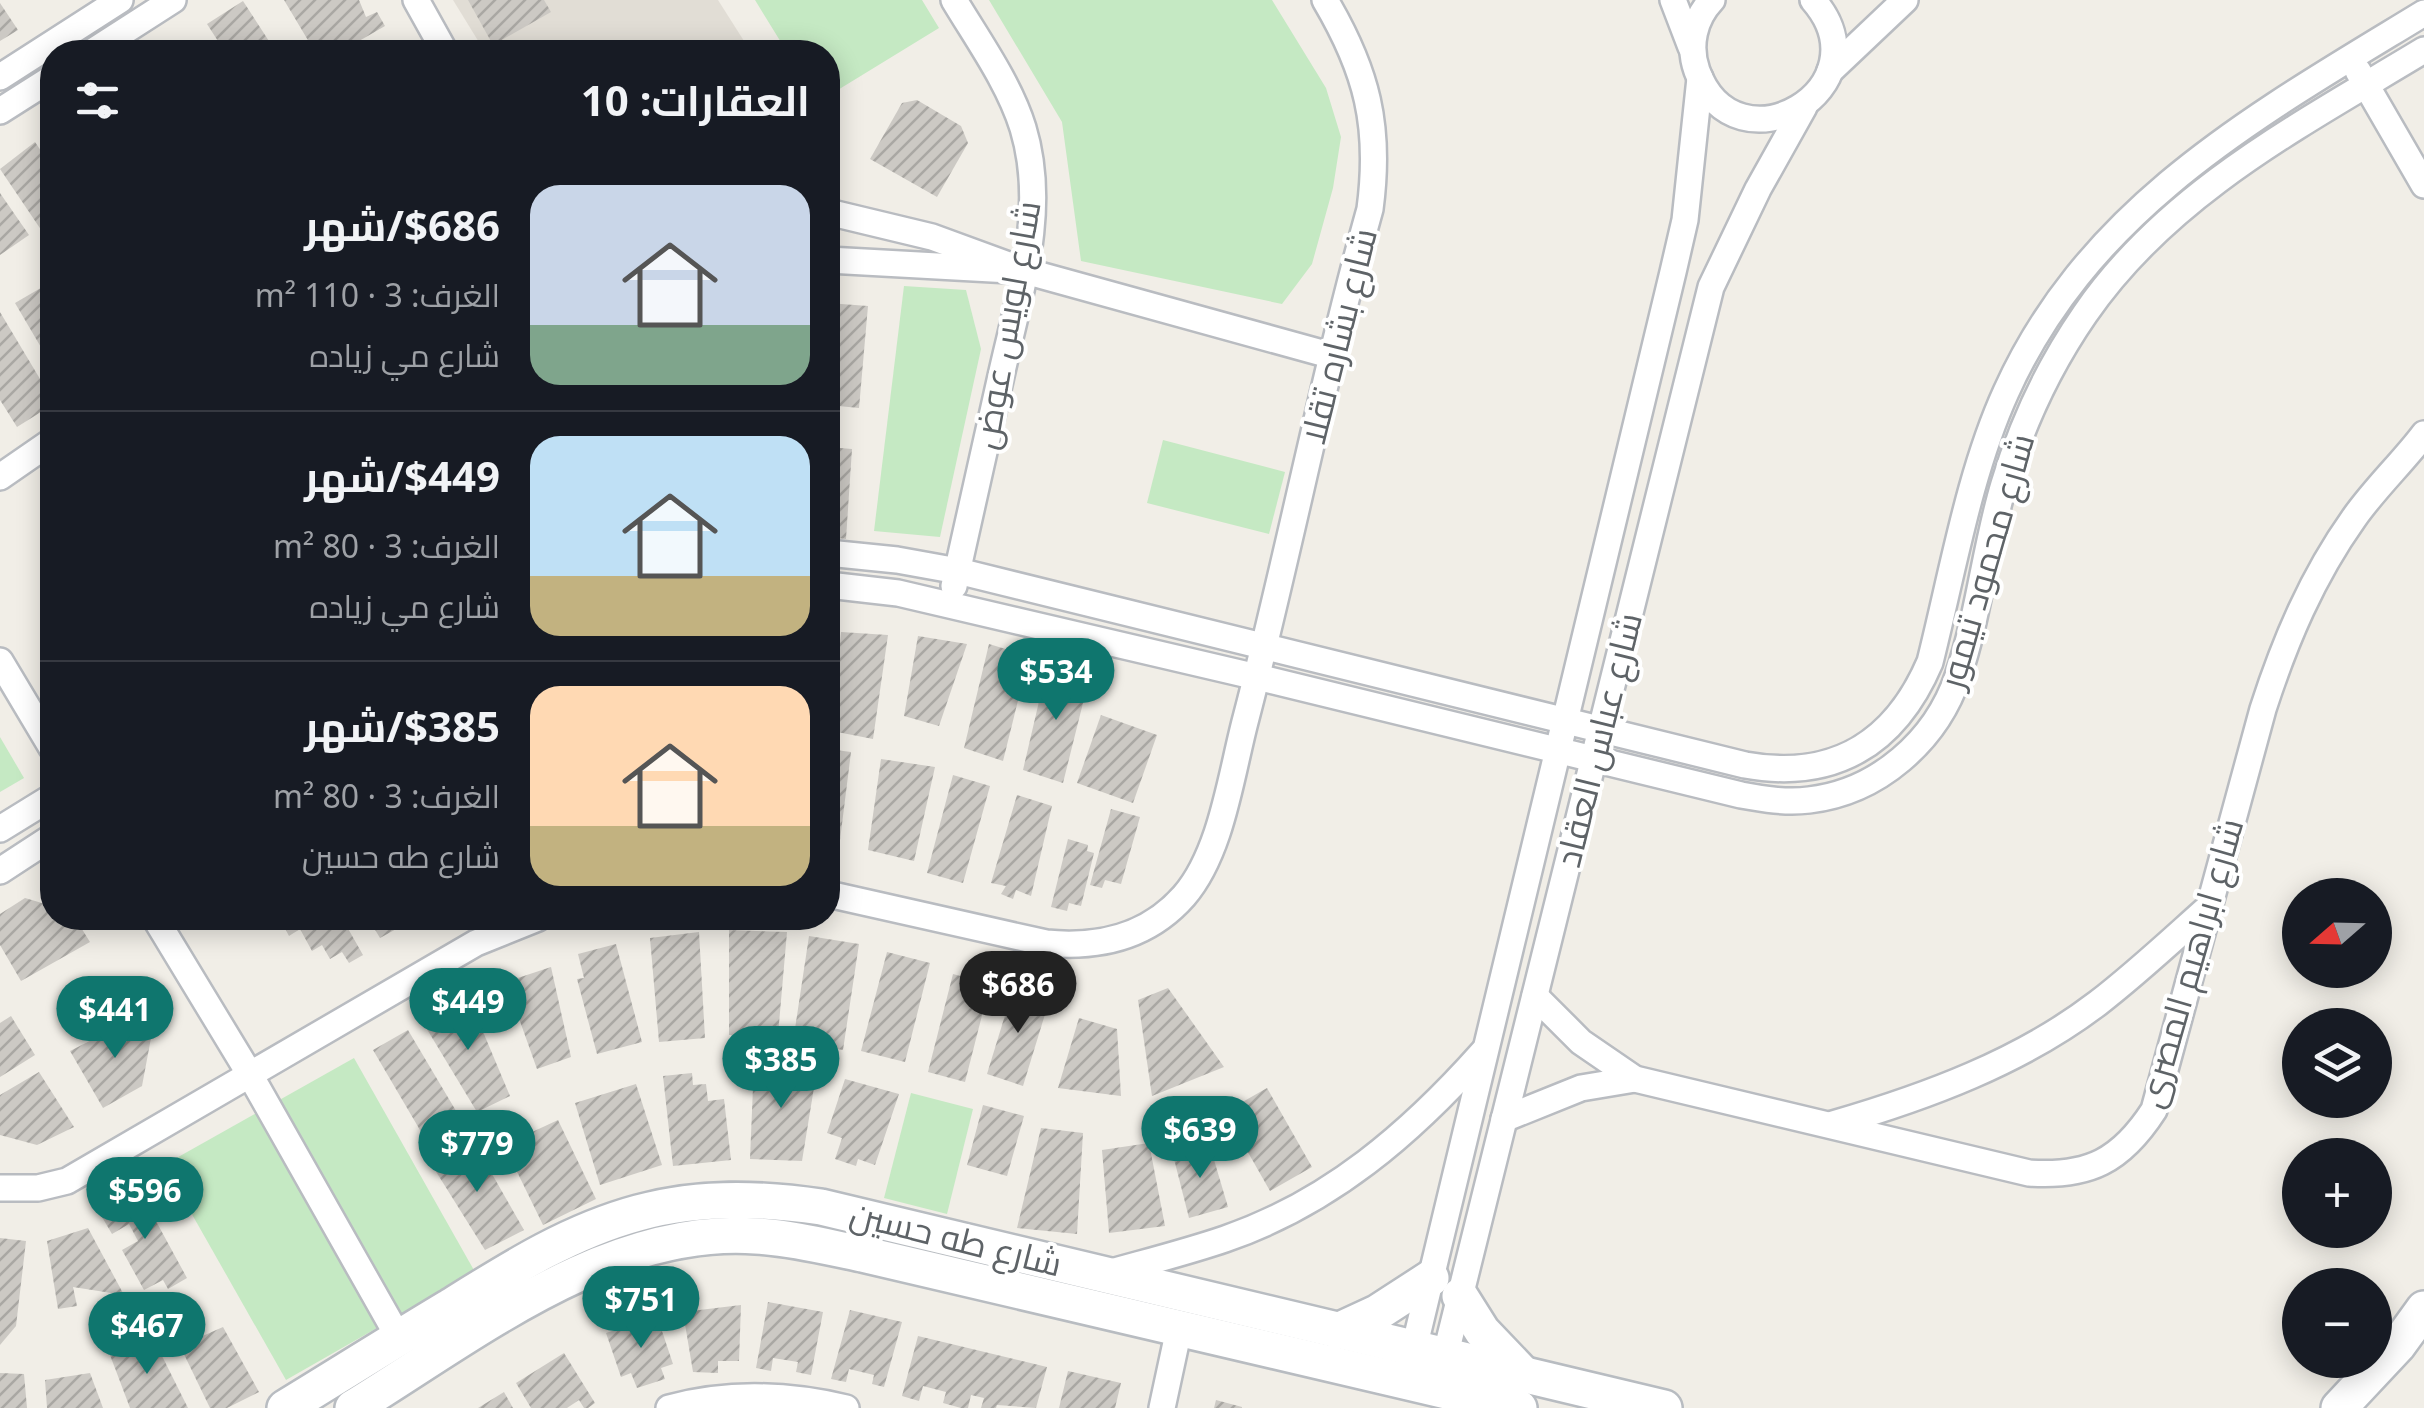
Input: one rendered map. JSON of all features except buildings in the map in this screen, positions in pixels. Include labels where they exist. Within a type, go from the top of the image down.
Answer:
[{"type":"street","points":[[58,40],[120,0]]},
{"type":"street","points":[[111,40],[174,0]]},
{"type":"street","points":[[416,0],[440,40]]},
{"type":"street","name":"شارع لويس عوض","points":[[950,605],[1025,270],[1034,208],[1032,167],[1012,100],[954,0]]},
{"type":"street","name":"شارع بشاره تقلا","points":[[840,897],[1046,944],[1076,946],[1135,933],[1161,917],[1201,872],[1213,844],[1264,646],[1370,208],[1375,138],[1360,68],[1325,0]]},
{"type":"street","points":[[1673,0],[1700,78],[1718,104],[1738,115],[1772,119],[1804,107]]},
{"type":"street","points":[[1693,51],[1698,18],[1712,0]]},
{"type":"street","points":[[1814,0],[1831,30],[1834,51],[1830,71]]},
{"type":"street","name":"شارع عباس العقاد","points":[[1446,1287],[1504,1119],[1712,287],[1735,234],[1804,107],[1815,97],[1830,71],[1905,0]]},
{"type":"street","name":"شارع محمود تيمور","points":[[840,554],[958,571],[1774,770],[1803,770],[1832,763],[1882,734],[1903,714],[1918,689],[1930,662],[1985,445],[2004,394],[2038,330],[2090,257],[2127,218],[2205,153],[2289,95],[2424,13]]},
{"type":"street","name":"شارع محمود تيمور","points":[[840,586],[898,593],[1256,676],[1740,796],[1809,800],[1842,793],[1874,779],[1902,760],[1945,707],[1959,675],[2018,441],[2037,396],[2069,339],[2116,273],[2150,237],[2224,174],[2424,50]]},
{"type":"street","points":[[0,77],[40,51]]},
{"type":"street","points":[[2350,58],[2424,185]]},
{"type":"street","name":"شارع عباس العقاد","points":[[1426,1369],[1446,1287],[1486,1048],[1685,220],[1700,78]]},
{"type":"street","points":[[0,112],[40,86]]},
{"type":"street","points":[[840,215],[932,237],[1025,270],[1333,356]]},
{"type":"street","points":[[840,261],[1025,270]]},
{"type":"street","name":"شارع ابراهيم المصرى","points":[[1535,996],[1581,1042],[1634,1079],[2029,1174],[2059,1175],[2088,1170],[2115,1156],[2137,1136],[2154,1110],[2263,709],[2300,610],[2353,520],[2424,434]]},
{"type":"street","points":[[0,477],[40,450]]},
{"type":"street","points":[[1964,528],[1992,536]]},
{"type":"street","points":[[0,662],[40,728]]},
{"type":"street","points":[[0,829],[40,804]]},
{"type":"street","points":[[0,871],[40,846]]},
{"type":"street","points":[[1829,1126],[1900,1105],[1969,1078],[2034,1044],[2097,1004],[2209,906]]},
{"type":"street","points":[[162,930],[399,1338]]},
{"type":"street","points":[[0,1188],[38,1188],[67,1180],[476,943],[508,930]]},
{"type":"street","points":[[1104,1274],[1226,1238],[1286,1213],[1343,1181],[1396,1142],[1486,1048]]},
{"type":"street","name":"شارع ابراهيم المصرى","points":[[1504,1119],[1580,1088],[1634,1079]]},
{"type":"street","name":"شارع طه حسين","points":[[303,1403],[399,1338],[557,1243],[613,1220],[686,1203],[776,1200],[821,1206],[1338,1331],[1426,1369]]},
{"type":"street","name":"شارع طه حسين","points":[[353,1408],[548,1286],[597,1264],[648,1248],[701,1238],[754,1236],[808,1243],[1180,1329],[1426,1369],[1521,1392],[1664,1408]]},
{"type":"street","points":[[1338,1331],[1446,1287],[1482,1332],[1521,1392]]},
{"type":"street","points":[[2339,1408],[2398,1345],[2424,1310]]},
{"type":"street","points":[[1162,1408],[1180,1329]]},
{"type":"street","points":[[669,1408],[743,1396],[801,1399],[846,1408]]},
{"type":"shaded area","points":[[453,0],[718,0],[743,40],[478,40]]},
{"type":"green space","points":[[755,0],[922,0],[939,28],[840,89],[840,40],[780,40]]},
{"type":"green space","points":[[989,0],[1272,0],[1326,88],[1341,137],[1333,188],[1312,264],[1282,304],[1081,261],[1062,122]]},
{"type":"green space","points":[[904,286],[966,290],[981,349],[940,537],[874,531]]},
{"type":"green space","points":[[1163,440],[1285,472],[1269,534],[1147,503]]},
{"type":"green space","points":[[0,737],[24,778],[0,792]]},
{"type":"green space","points":[[354,1058],[475,1272],[286,1380],[164,1165]]},
{"type":"green space","points":[[911,1093],[973,1109],[947,1214],[884,1198]]}]
